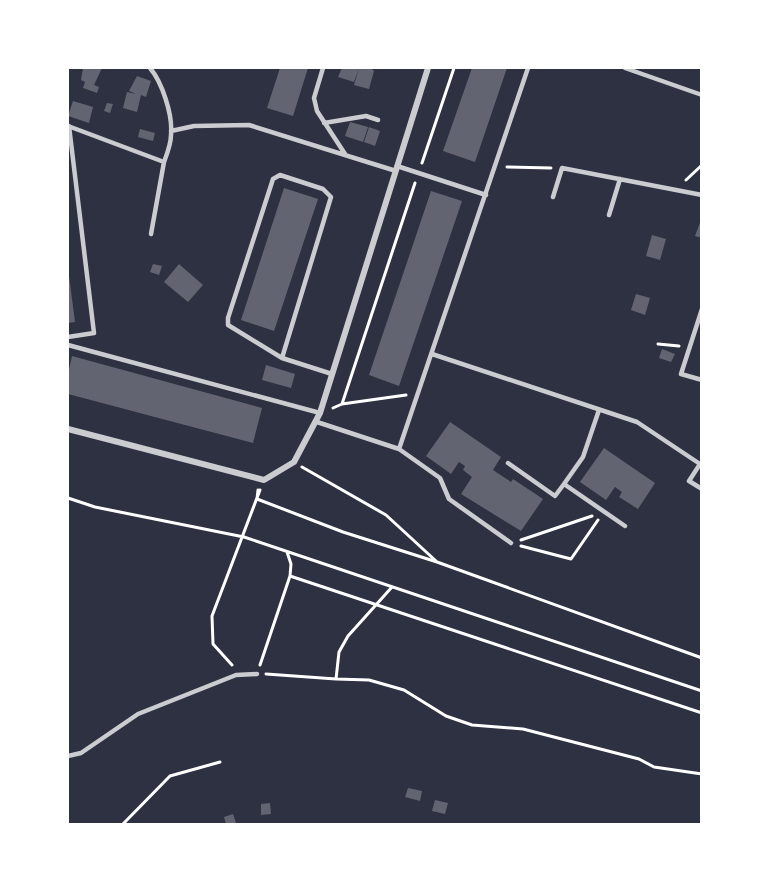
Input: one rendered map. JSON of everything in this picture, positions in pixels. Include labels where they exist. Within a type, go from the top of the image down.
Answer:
[{"type":"street","points":[[68,429],[264,480],[294,462],[317,422],[428,68]]},
{"type":"lane","points":[[150,68],[156,74],[171,130],[151,234]]},
{"type":"lane","points":[[322,68],[314,98],[324,123],[345,154]]},
{"type":"lane","points":[[399,449],[528,68]]},
{"type":"lane","points":[[625,68],[702,95]]},
{"type":"lane","points":[[324,123],[366,116],[378,120]]},
{"type":"lane","points":[[171,130],[194,126],[249,125],[345,154],[419,173],[486,195]]},
{"type":"lane","points":[[68,337],[94,333],[68,126],[164,162]]},
{"type":"lane","points":[[553,197],[562,168],[702,195]]},
{"type":"lane","points":[[282,358],[331,197],[323,189],[280,175],[273,179],[228,318],[228,325],[282,358],[332,374]]},
{"type":"lane","points":[[609,215],[620,179]]},
{"type":"lane","points":[[702,309],[681,374],[702,380]]},
{"type":"lane","points":[[68,345],[320,413]]},
{"type":"lane","points":[[432,354],[637,422],[700,464],[689,481],[702,489]]},
{"type":"lane","points":[[508,463],[555,496],[583,457],[599,410]]},
{"type":"lane","points":[[317,422],[399,449],[440,478],[449,499],[511,543]]},
{"type":"lane","points":[[564,484],[625,526]]},
{"type":"lane","points":[[68,756],[81,753],[138,714],[236,675],[257,674]]},
{"type":"path","points":[[342,404],[454,68]]},
{"type":"path","points":[[676,190],[702,165]]},
{"type":"path","points":[[495,167],[562,168]]},
{"type":"path","points":[[658,344],[690,347]]},
{"type":"path","points":[[320,413],[342,404],[418,394]]},
{"type":"path","points":[[294,462],[386,515],[437,562]]},
{"type":"path","points":[[236,675],[229,659],[213,644],[212,616],[264,480]]},
{"type":"path","points":[[257,497],[343,532],[437,562],[702,658]]},
{"type":"path","points":[[68,498],[95,507],[244,537],[700,691]]},
{"type":"path","points":[[511,543],[604,512]]},
{"type":"path","points":[[511,543],[571,559],[604,512]]},
{"type":"path","points":[[287,552],[291,564],[290,576],[257,674],[369,680],[404,690],[446,716],[472,725],[533,731],[639,759],[654,767],[702,774]]},
{"type":"path","points":[[290,576],[702,713]]},
{"type":"path","points":[[336,679],[339,652],[348,636],[392,587]]},
{"type":"path","points":[[123,825],[170,776],[220,762]]},
{"type":"building","points":[[83,68],[102,68],[94,85],[99,87],[97,93],[83,88],[85,82],[81,80]]},
{"type":"building","points":[[280,68],[308,68],[293,116],[267,108]]},
{"type":"building","points":[[342,68],[359,68],[354,82],[338,77]]},
{"type":"building","points":[[359,68],[371,68],[374,71],[369,89],[354,85]]},
{"type":"building","points":[[472,68],[507,68],[475,162],[443,151]]},
{"type":"building","points":[[137,76],[151,81],[146,97],[141,95],[137,112],[123,108],[127,92],[136,94],[129,91]]},
{"type":"building","points":[[73,101],[93,107],[89,123],[68,116]]},
{"type":"building","points":[[107,103],[113,104],[110,113],[104,111]]},
{"type":"building","points":[[350,122],[368,127],[363,142],[345,136]]},
{"type":"building","points":[[369,127],[380,131],[375,146],[364,142]]},
{"type":"building","points":[[140,129],[155,133],[153,141],[138,137]]},
{"type":"building","points":[[284,188],[318,199],[274,331],[241,320]]},
{"type":"building","points":[[431,191],[462,201],[399,386],[369,375]]},
{"type":"building","points":[[702,217],[702,238],[695,236]]},
{"type":"building","points":[[652,235],[666,239],[660,260],[646,256]]},
{"type":"building","points":[[153,264],[162,266],[159,275],[150,272]]},
{"type":"building","points":[[179,264],[203,285],[188,302],[164,282]]},
{"type":"building","points":[[68,268],[75,322],[68,323]]},
{"type":"building","points":[[636,294],[650,298],[645,315],[631,310]]},
{"type":"building","points":[[662,349],[675,354],[671,362],[659,358]]},
{"type":"building","points":[[72,356],[262,408],[253,443],[68,394],[68,374]]},
{"type":"building","points":[[266,365],[295,374],[291,388],[262,380]]},
{"type":"building","points":[[450,422],[501,457],[493,470],[511,482],[513,479],[543,499],[521,531],[461,494],[472,477],[463,470],[465,466],[459,462],[451,474],[426,456]]},
{"type":"building","points":[[604,448],[655,483],[638,509],[619,497],[622,492],[615,487],[606,500],[580,482]]},
{"type":"building","points":[[408,788],[422,791],[420,801],[405,797]]},
{"type":"building","points":[[435,800],[448,803],[445,814],[432,811]]},
{"type":"building","points":[[270,803],[271,814],[261,815],[261,804]]},
{"type":"building","points":[[233,814],[236,823],[226,824],[224,817]]}]
